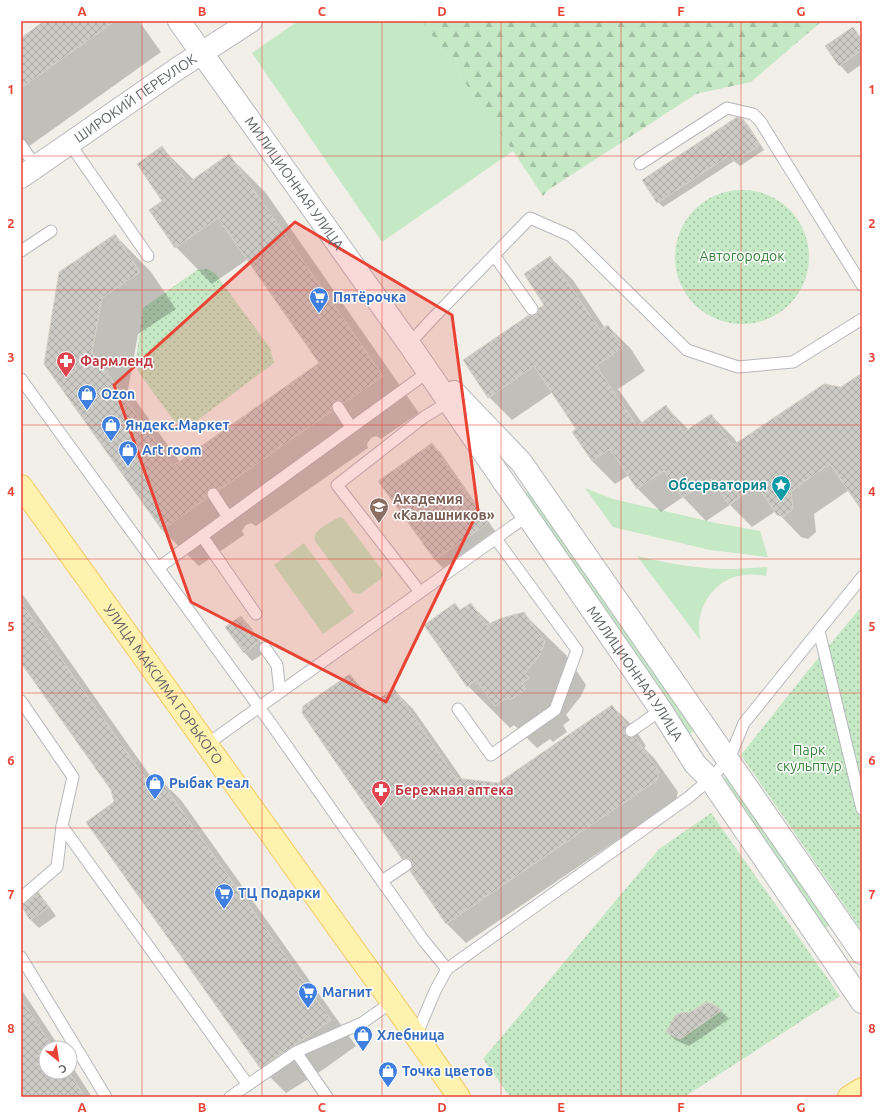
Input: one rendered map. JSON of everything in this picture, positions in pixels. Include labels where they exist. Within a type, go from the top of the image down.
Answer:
[{"type":"main road","name":"УЛИЦА МАКСИМА ГОРЬКОГО","points":[[21,486],[459,1097]]},
{"type":"main road","points":[[849,1097],[862,1089]]},
{"type":"street","name":"МИЛИЦИОННАЯ УЛИЦА","points":[[179,21],[409,344],[661,710],[695,764],[710,779],[862,1002]]},
{"type":"street","name":"ШИРОКИЙ ПЕРЕУЛОК","points":[[28,172],[251,21]]},
{"type":"street","name":"МИЛИЦИОННАЯ УЛИЦА","points":[[409,344],[521,462],[728,759],[858,941]]},
{"type":"lane","points":[[640,164],[727,108],[753,114],[760,121],[862,285]]},
{"type":"lane","points":[[70,144],[148,256]]},
{"type":"lane","points":[[21,145],[28,172]]},
{"type":"lane","points":[[409,344],[530,218],[571,236],[687,350],[738,367],[793,362],[862,319]]},
{"type":"lane","points":[[21,251],[51,231]]},
{"type":"lane","points":[[494,255],[532,309]]},
{"type":"lane","points":[[158,568],[428,372]]},
{"type":"lane","points":[[21,378],[259,707],[424,941],[447,970]]},
{"type":"lane","points":[[420,592],[337,485],[424,417],[449,402]]},
{"type":"lane","points":[[338,407],[351,427]]},
{"type":"lane","points":[[213,494],[228,517]]},
{"type":"lane","points":[[206,745],[527,516]]},
{"type":"lane","points":[[202,536],[256,614]]},
{"type":"lane","points":[[458,709],[491,755],[555,710],[576,650],[496,539]]},
{"type":"lane","points":[[416,1036],[435,991],[447,970],[689,797],[710,779],[728,759],[744,723],[862,577]]},
{"type":"lane","points":[[819,631],[862,810]]},
{"type":"lane","points":[[265,648],[277,665],[280,692]]},
{"type":"lane","points":[[21,701],[73,777],[62,826],[57,867],[21,898]]},
{"type":"lane","points":[[631,731],[661,710]]},
{"type":"lane","points":[[62,826],[248,1085]]},
{"type":"lane","points":[[382,881],[406,865]]},
{"type":"lane","points":[[21,957],[106,1097]]},
{"type":"lane","points":[[230,1097],[296,1052],[362,1023],[392,1002]]},
{"type":"lane","points":[[296,1052],[327,1097]]},
{"type":"highlighted area","points":[[295,222],[452,315],[478,511],[386,702],[191,602],[114,385]]},
{"type":"green space","points":[[298,21],[422,21],[513,151],[382,242],[252,53]]},
{"type":"green space","points":[[422,21],[822,21],[751,82],[696,94],[548,190],[543,196]]},
{"type":"green space","name":"Автогородок","points":[[742,190],[768,195],[784,205],[794,215],[804,231],[809,257],[804,283],[794,299],[784,309],[768,319],[742,324],[716,319],[700,309],[690,299],[680,283],[675,257],[680,231],[690,215],[700,205],[716,195]]},
{"type":"green space","points":[[207,269],[215,273],[270,348],[274,363],[191,425],[185,425],[178,423],[172,418],[139,373],[136,360],[143,308],[197,270]]},
{"type":"green space","points":[[533,488],[699,728],[686,736],[520,497]]},
{"type":"green space","points":[[585,488],[613,499],[716,523],[760,531],[768,557],[710,550],[613,527]]},
{"type":"green space","points":[[340,517],[344,519],[382,570],[383,575],[381,579],[360,594],[353,593],[315,541],[316,533],[319,530]]},
{"type":"green space","points":[[304,543],[354,612],[323,634],[274,565]]},
{"type":"green space","points":[[637,556],[701,568],[729,569],[767,567],[766,576],[744,575],[735,577],[718,586],[711,593],[702,610],[700,619],[699,634],[701,641]]},
{"type":"green space","name":"Парк скульптур","points":[[862,606],[862,931],[741,755],[806,673]]},
{"type":"green space","points":[[731,773],[834,922],[820,932],[717,783]]},
{"type":"green space","points":[[711,813],[840,996],[684,1097],[510,1097],[483,1059],[659,849]]},
{"type":"building","points":[[44,21],[115,21],[21,88],[21,38]]},
{"type":"building","points":[[853,27],[862,40],[862,50],[839,66],[825,46]]},
{"type":"building","points":[[737,117],[743,119],[760,145],[734,162],[730,155],[657,203],[642,180]]},
{"type":"building","points":[[162,146],[188,183],[229,154],[383,376],[344,403],[338,400],[334,401],[331,407],[332,411],[219,490],[213,487],[209,488],[206,494],[207,498],[162,530],[44,364],[59,272],[115,234],[140,272],[102,298],[92,352],[173,466],[319,363],[218,218],[175,248],[149,210],[162,201],[137,164]]},
{"type":"building","points":[[550,256],[600,330],[608,325],[623,347],[596,366],[637,426],[666,405],[684,432],[711,414],[732,446],[824,384],[841,387],[862,373],[862,511],[830,464],[791,491],[793,509],[784,517],[777,515],[757,485],[729,505],[711,479],[682,498],[664,471],[637,489],[610,449],[592,461],[572,432],[576,429],[534,366],[488,398],[463,360],[529,315],[533,316],[536,314],[539,308],[544,305],[524,274]]},
{"type":"building","points":[[432,443],[488,523],[435,560],[378,481]]},
{"type":"building","points":[[21,602],[146,779],[155,773],[331,1020],[260,1068],[86,822],[114,802],[111,790],[21,663]]},
{"type":"building","points":[[455,603],[460,610],[471,603],[486,625],[502,618],[524,612],[545,642],[540,655],[525,673],[529,678],[522,683],[526,689],[510,700],[508,697],[495,706],[476,680],[467,687],[424,625]]},
{"type":"building","points":[[241,616],[259,642],[244,653],[225,627]]},
{"type":"building","points":[[350,674],[368,701],[377,695],[380,698],[394,688],[456,778],[498,783],[612,705],[627,726],[625,728],[625,735],[628,737],[635,737],[659,772],[657,780],[446,924],[410,871],[413,865],[412,861],[406,858],[402,859],[302,713],[303,706]]},
{"type":"building","points":[[38,892],[49,907],[30,920],[21,905],[26,903]]},
{"type":"building","points":[[21,999],[48,1040],[38,1040],[38,1080],[74,1080],[85,1097],[21,1097]]},
{"type":"building","points":[[705,1003],[711,1003],[722,1010],[680,1039],[666,1032],[676,1015],[684,1012],[689,1013]]},
{"type":"place","name":"Пятёрочка","points":[[319,314]]},
{"type":"place","name":"Фармленд","points":[[66,378]]},
{"type":"place","name":"Ozon","points":[[87,411]]},
{"type":"place","name":"Яндекс.Маркет","points":[[111,442]]},
{"type":"place","name":"Art room","points":[[128,467]]},
{"type":"place","name":"Обсерватория","points":[[781,502]]},
{"type":"place","name":"Академия «Калашников»","points":[[379,524]]},
{"type":"place","name":"Рыбак Реал","points":[[155,800]]},
{"type":"place","name":"Бережная аптека","points":[[381,807]]},
{"type":"place","name":"ТЦ Подарки","points":[[224,910]]},
{"type":"place","name":"Магнит","points":[[308,1009]]},
{"type":"place","name":"Хлебница","points":[[363,1052]]},
{"type":"place","name":"Точка цветов","points":[[388,1088]]}]
